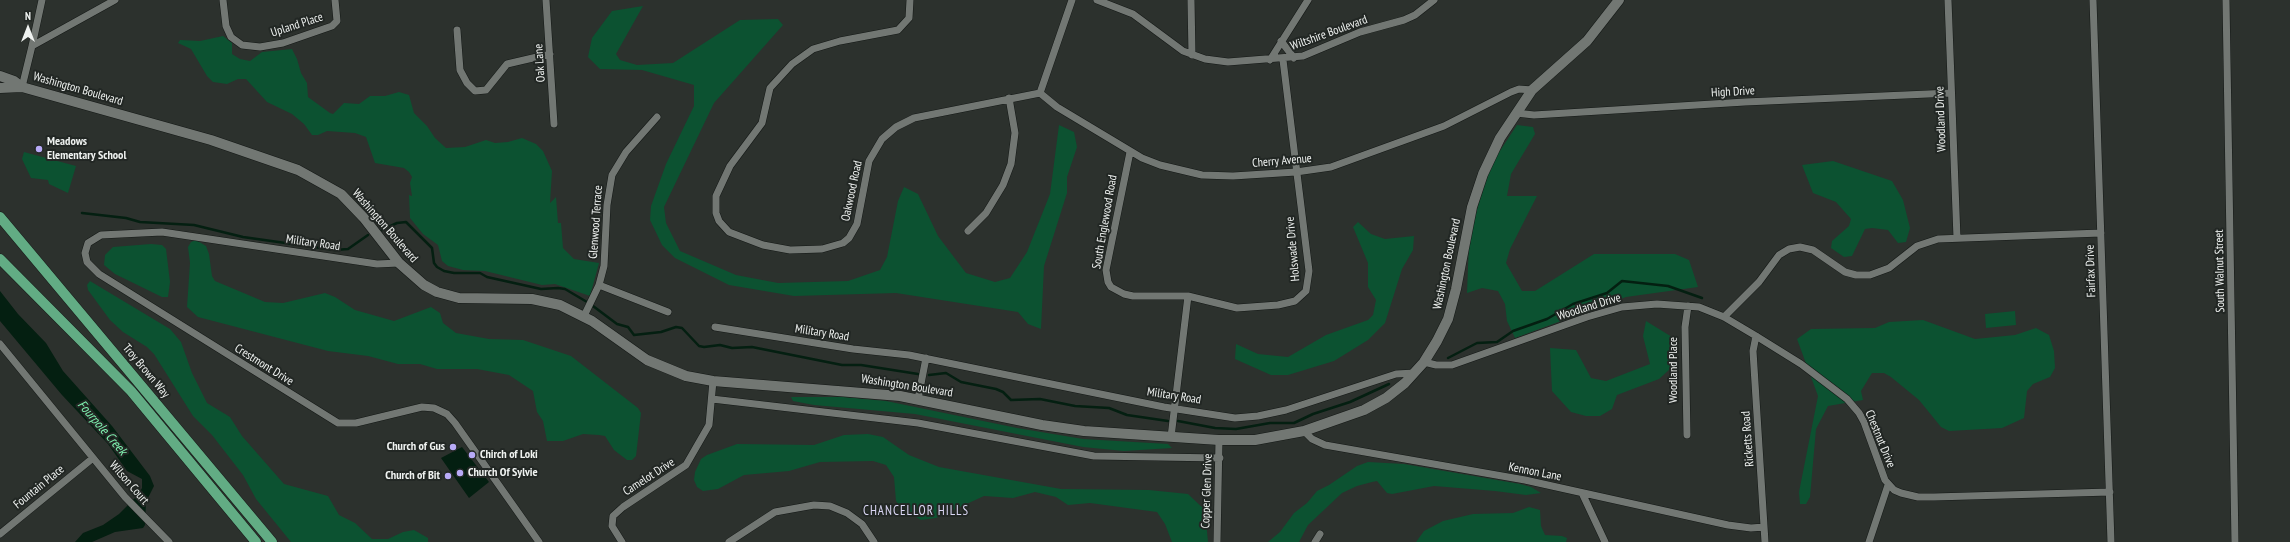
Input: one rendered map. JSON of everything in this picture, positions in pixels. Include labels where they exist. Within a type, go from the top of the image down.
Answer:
[{"type":"main road","name":"Troy Brown Way","points":[[0,217],[272,542]]},
{"type":"main road","name":"Troy Brown Way","points":[[0,259],[131,391],[256,542]]},
{"type":"street","points":[[22,87],[42,0]]},
{"type":"street","points":[[32,46],[115,0]]},
{"type":"street","name":"Upland Place","points":[[223,0],[228,32],[236,42],[242,45],[260,47],[283,43],[332,26],[337,21],[335,0]]},
{"type":"street","name":"Oak Lane","points":[[546,0],[554,124]]},
{"type":"street","name":"Oakwood Road","points":[[910,0],[909,18],[898,30],[832,43],[813,49],[792,64],[776,81],[768,95],[762,123],[730,166],[716,196],[716,213],[723,227],[740,237],[776,248],[806,250],[835,246],[843,243],[849,238],[857,224],[872,153],[888,132],[914,118],[1040,93]]},
{"type":"street","points":[[1040,93],[1072,0]]},
{"type":"street","name":"Wiltshire Boulevard","points":[[1097,0],[1134,14],[1172,45],[1192,55],[1216,62],[1283,60],[1316,52],[1360,32],[1404,20],[1415,15],[1434,0]]},
{"type":"street","points":[[1191,0],[1192,55]]},
{"type":"street","points":[[1270,60],[1308,0]]},
{"type":"street","name":"Washington Boulevard","points":[[0,88],[22,87],[242,150],[313,177],[341,194],[352,205],[399,263],[424,285],[448,295],[470,298],[532,299],[560,305],[584,316],[653,364],[686,376],[713,381],[860,392],[918,399],[1062,428],[1219,440],[1271,439],[1304,431],[1376,404],[1405,383],[1424,362],[1443,330],[1452,306],[1469,223],[1483,174],[1500,138],[1532,90],[1587,41],[1619,0]]},
{"type":"street","name":"Woodland Drive","points":[[1948,0],[1957,238]]},
{"type":"street","name":"Fairfax Drive","points":[[2093,0],[2112,542]]},
{"type":"street","name":"South Walnut Street","points":[[2226,0],[2235,542]]},
{"type":"street","points":[[457,30],[460,70],[467,83],[475,90],[486,90],[507,64],[550,54]]},
{"type":"street","points":[[1281,41],[1294,58]]},
{"type":"street","name":"Holswade Drive","points":[[1188,296],[1226,306],[1249,308],[1287,304],[1302,296],[1308,285],[1309,271],[1283,60]]},
{"type":"street","name":"Washington Boulevard","points":[[0,76],[14,81],[22,87]]},
{"type":"street","name":"Cherry Avenue","points":[[1040,93],[1057,107],[1130,152],[1160,165],[1202,175],[1233,176],[1296,172],[1319,169],[1344,163],[1449,123],[1511,92],[1519,89],[1532,90]]},
{"type":"street","name":"High Drive","points":[[1516,113],[1534,115],[1729,103],[1951,93]]},
{"type":"street","points":[[968,231],[979,222],[996,197],[1011,164],[1015,133],[1009,98]]},
{"type":"street","name":"Glenwood Terrace","points":[[584,316],[599,285],[604,266],[607,205],[612,175],[626,152],[657,118]]},
{"type":"street","name":"South Englewood Road","points":[[1130,152],[1107,263],[1108,282],[1116,291],[1133,296],[1188,296]]},
{"type":"street","name":"Crestmont Drive","points":[[223,241],[162,232],[101,235],[88,243],[85,258],[90,266],[99,274],[338,423],[356,423],[422,407],[434,408],[447,414],[540,542]]},
{"type":"street","points":[[1724,317],[1759,282],[1779,255],[1788,249],[1800,247],[1813,250],[1845,272],[1856,275],[1870,275],[1889,268],[1924,243],[1938,239],[2101,233]]},
{"type":"street","name":"Military Road","points":[[223,241],[377,264],[399,263]]},
{"type":"street","points":[[599,285],[668,312]]},
{"type":"street","points":[[1171,437],[1188,296]]},
{"type":"street","name":"Woodland Drive","points":[[1424,362],[1436,365],[1452,365],[1587,317],[1622,307],[1657,304],[1699,307],[1724,317]]},
{"type":"street","name":"Woodland Place","points":[[1687,435],[1685,327],[1688,306]]},
{"type":"street","name":"Chestnut Drive","points":[[1724,317],[1822,379],[1853,406],[1864,422],[1879,466],[1888,485],[1901,493],[1918,497],[2110,492]]},
{"type":"street","name":"Military Road","points":[[716,327],[926,358],[1227,418],[1258,416],[1286,410],[1396,374],[1415,372]]},
{"type":"street","name":"Ricketts Road","points":[[1756,336],[1753,351],[1765,542]]},
{"type":"street","name":"Wilson Court","points":[[0,344],[125,497],[168,542]]},
{"type":"street","points":[[918,399],[926,358]]},
{"type":"street","name":"Camelot Drive","points":[[622,542],[612,526],[613,516],[623,507],[686,465],[707,431],[712,400],[713,381]]},
{"type":"street","points":[[712,400],[918,423],[1094,456],[1220,458]]},
{"type":"street","name":"Kennon Lane","points":[[1304,431],[1312,439],[1324,445],[1525,480],[1728,525],[1751,528],[1764,527]]},
{"type":"street","name":"Copper Glen Drive","points":[[1217,542],[1220,458],[1219,440]]},
{"type":"street","name":"Fountain Place","points":[[0,534],[93,458]]},
{"type":"street","points":[[1869,542],[1888,485]]},
{"type":"street","points":[[1582,493],[1605,542]]},
{"type":"street","points":[[730,542],[775,512],[814,505],[830,506],[847,512],[862,524],[874,542]]},
{"type":"street","points":[[1315,542],[1320,534]]},
{"type":"green space","points":[[643,6],[616,54],[620,60],[637,65],[673,63],[740,20],[778,19],[783,25],[714,103],[664,207],[666,223],[680,251],[736,275],[778,283],[848,281],[880,270],[887,257],[898,201],[904,187],[918,194],[938,236],[966,273],[995,282],[1010,278],[1027,252],[1050,194],[1059,125],[1074,132],[1077,147],[1067,177],[1067,193],[1044,266],[1041,329],[1028,324],[1018,312],[896,293],[794,296],[729,285],[675,258],[662,245],[650,220],[651,206],[666,164],[694,106],[694,85],[642,70],[600,69],[588,57],[592,38],[612,11]]},
{"type":"green space","points":[[223,36],[232,43],[232,54],[240,59],[250,61],[262,52],[292,49],[301,73],[307,83],[308,97],[330,113],[333,114],[344,103],[359,104],[370,96],[385,96],[399,92],[409,95],[414,113],[427,126],[435,138],[446,148],[465,147],[486,140],[495,143],[508,142],[522,138],[536,144],[543,151],[552,171],[550,203],[556,197],[558,223],[561,223],[563,248],[574,259],[599,263],[590,296],[555,284],[542,285],[485,271],[463,270],[448,266],[442,261],[438,245],[423,234],[410,218],[409,195],[412,196],[410,183],[412,177],[409,172],[404,168],[375,163],[366,137],[355,133],[327,131],[318,135],[312,135],[304,124],[292,114],[267,102],[246,79],[238,79],[227,84],[213,82],[207,76],[191,49],[178,43],[180,40],[200,41]]},
{"type":"green space","points":[[1517,125],[1533,127],[1535,134],[1511,174],[1507,196],[1537,196],[1510,249],[1506,263],[1522,291],[1535,291],[1594,254],[1675,254],[1689,260],[1698,287],[1626,297],[1515,338],[1507,321],[1505,304],[1498,291],[1482,288],[1467,293],[1469,243],[1486,172]]},
{"type":"green space","points":[[24,152],[76,166],[68,193],[49,184],[48,180],[31,178],[22,159]]},
{"type":"green space","points":[[1833,161],[1892,181],[1903,200],[1910,228],[1906,242],[1898,243],[1888,230],[1872,228],[1865,229],[1852,256],[1844,257],[1831,248],[1832,241],[1849,226],[1851,219],[1836,202],[1813,193],[1802,165]]},
{"type":"green space","points":[[1358,222],[1371,234],[1385,239],[1414,236],[1413,250],[1402,269],[1385,323],[1368,340],[1334,361],[1288,375],[1271,375],[1235,359],[1236,344],[1258,354],[1288,357],[1326,335],[1368,320],[1373,315],[1376,300],[1368,287],[1368,263],[1353,227]]},
{"type":"green space","points":[[196,240],[206,246],[209,254],[212,276],[215,281],[265,302],[283,303],[325,293],[335,297],[355,310],[394,321],[431,307],[440,313],[443,323],[456,333],[489,339],[523,340],[571,356],[638,408],[641,413],[636,456],[632,460],[627,460],[614,450],[605,436],[583,434],[563,441],[547,441],[543,421],[537,412],[533,391],[509,375],[477,369],[437,369],[420,364],[398,364],[368,356],[328,351],[198,317],[187,307],[190,263],[188,247],[191,242]]},
{"type":"green space","points":[[151,244],[162,245],[166,249],[170,282],[168,297],[162,297],[115,274],[104,265],[105,255],[113,247]]},
{"type":"green space","points":[[90,281],[170,329],[181,342],[192,373],[207,403],[230,417],[242,436],[284,484],[328,496],[339,515],[355,523],[372,539],[388,539],[403,532],[414,530],[428,538],[428,542],[291,542],[256,499],[243,475],[212,435],[193,416],[154,354],[147,347],[123,332],[110,320],[88,290],[87,285]]},
{"type":"green space","points":[[2015,311],[2016,325],[1986,328],[1985,314]]},
{"type":"green space","points":[[1923,320],[1975,339],[2015,335],[2036,328],[2049,335],[2054,351],[2055,368],[2050,377],[2033,384],[2027,391],[2024,418],[2002,428],[1949,431],[1941,427],[1919,400],[1891,377],[1884,373],[1872,373],[1861,391],[1863,400],[1828,406],[1816,429],[1810,497],[1806,504],[1800,504],[1799,492],[1818,396],[1797,339],[1811,329],[1875,328],[1889,322]]},
{"type":"green space","points":[[1646,321],[1672,337],[1670,369],[1659,379],[1617,395],[1612,409],[1600,416],[1586,416],[1571,412],[1552,391],[1550,348],[1576,350],[1591,378],[1606,381],[1650,364],[1643,336]]},
{"type":"green space","points":[[791,397],[842,397],[886,401],[1017,428],[1083,439],[1168,444],[1172,448],[1124,451],[1083,447],[915,414],[814,405],[793,401]]},
{"type":"green space","points":[[868,434],[883,437],[909,455],[939,467],[1061,489],[1149,490],[1188,494],[1205,510],[1208,542],[1172,542],[1165,524],[1157,512],[1090,503],[1068,505],[1056,497],[1035,492],[1013,498],[984,496],[936,518],[921,520],[901,508],[896,501],[894,477],[886,465],[873,461],[820,462],[789,471],[744,475],[718,489],[703,491],[697,487],[694,480],[695,472],[701,459],[707,455],[737,444],[814,445],[844,435]]},
{"type":"green space","points":[[1368,462],[1404,464],[1520,484],[1531,487],[1541,493],[1526,495],[1434,486],[1392,494],[1387,493],[1377,481],[1357,486],[1342,493],[1308,525],[1299,542],[1268,542],[1280,532],[1294,513],[1307,503],[1317,491],[1329,485],[1357,466]]},
{"type":"green space","points":[[1529,507],[1540,510],[1541,526],[1545,535],[1562,536],[1567,538],[1566,542],[1416,542],[1424,531],[1443,521],[1473,514],[1513,513]]},
{"type":"water","name":"Fourpole Creek","points":[[0,291],[18,314],[46,343],[63,371],[112,426],[150,476],[154,486],[146,502],[145,525],[143,528],[115,532],[92,542],[75,542],[83,533],[103,525],[119,514],[138,495],[142,488],[142,479],[127,471],[108,444],[62,395],[0,321]]},
{"type":"water","points":[[462,447],[489,482],[469,498],[441,458]]},
{"type":"waterway","points":[[82,213],[126,218],[140,222],[194,225],[243,237],[335,250],[348,249],[368,235]]},
{"type":"waterway","points":[[382,230],[397,223],[406,222],[432,248],[434,263],[437,267],[444,271],[454,273],[480,273],[487,277],[541,289],[565,289],[587,302]]},
{"type":"waterway","points":[[1448,358],[1477,343],[1497,342],[1513,331],[1547,319],[1573,304],[1607,293],[1622,281],[1668,286],[1702,298]]},
{"type":"waterway","points":[[593,306],[617,324],[628,327],[634,335],[661,332],[676,327],[682,328],[699,346],[704,347],[720,345],[732,348],[752,347],[842,365],[861,365],[918,374]]},
{"type":"waterway","points":[[929,375],[946,373],[961,382],[996,389],[1003,392],[1011,400],[1040,399],[1075,406],[1109,408],[1127,415],[1168,421]]},
{"type":"waterway","points":[[1178,421],[1215,428],[1236,429],[1270,423],[1294,423],[1313,414],[1350,402],[1389,384]]},
{"type":"place","name":"Meadows Elementary School","points":[[39,149]]},
{"type":"place","name":"Church of Gus","points":[[453,447]]},
{"type":"place","name":"Chirch of Loki","points":[[472,455]]},
{"type":"place","name":"Church Of Sylvie","points":[[460,473]]},
{"type":"place","name":"Church of Bit","points":[[448,476]]},
{"type":"district","name":"CHANCELLOR HILLS","points":[[916,511]]}]
